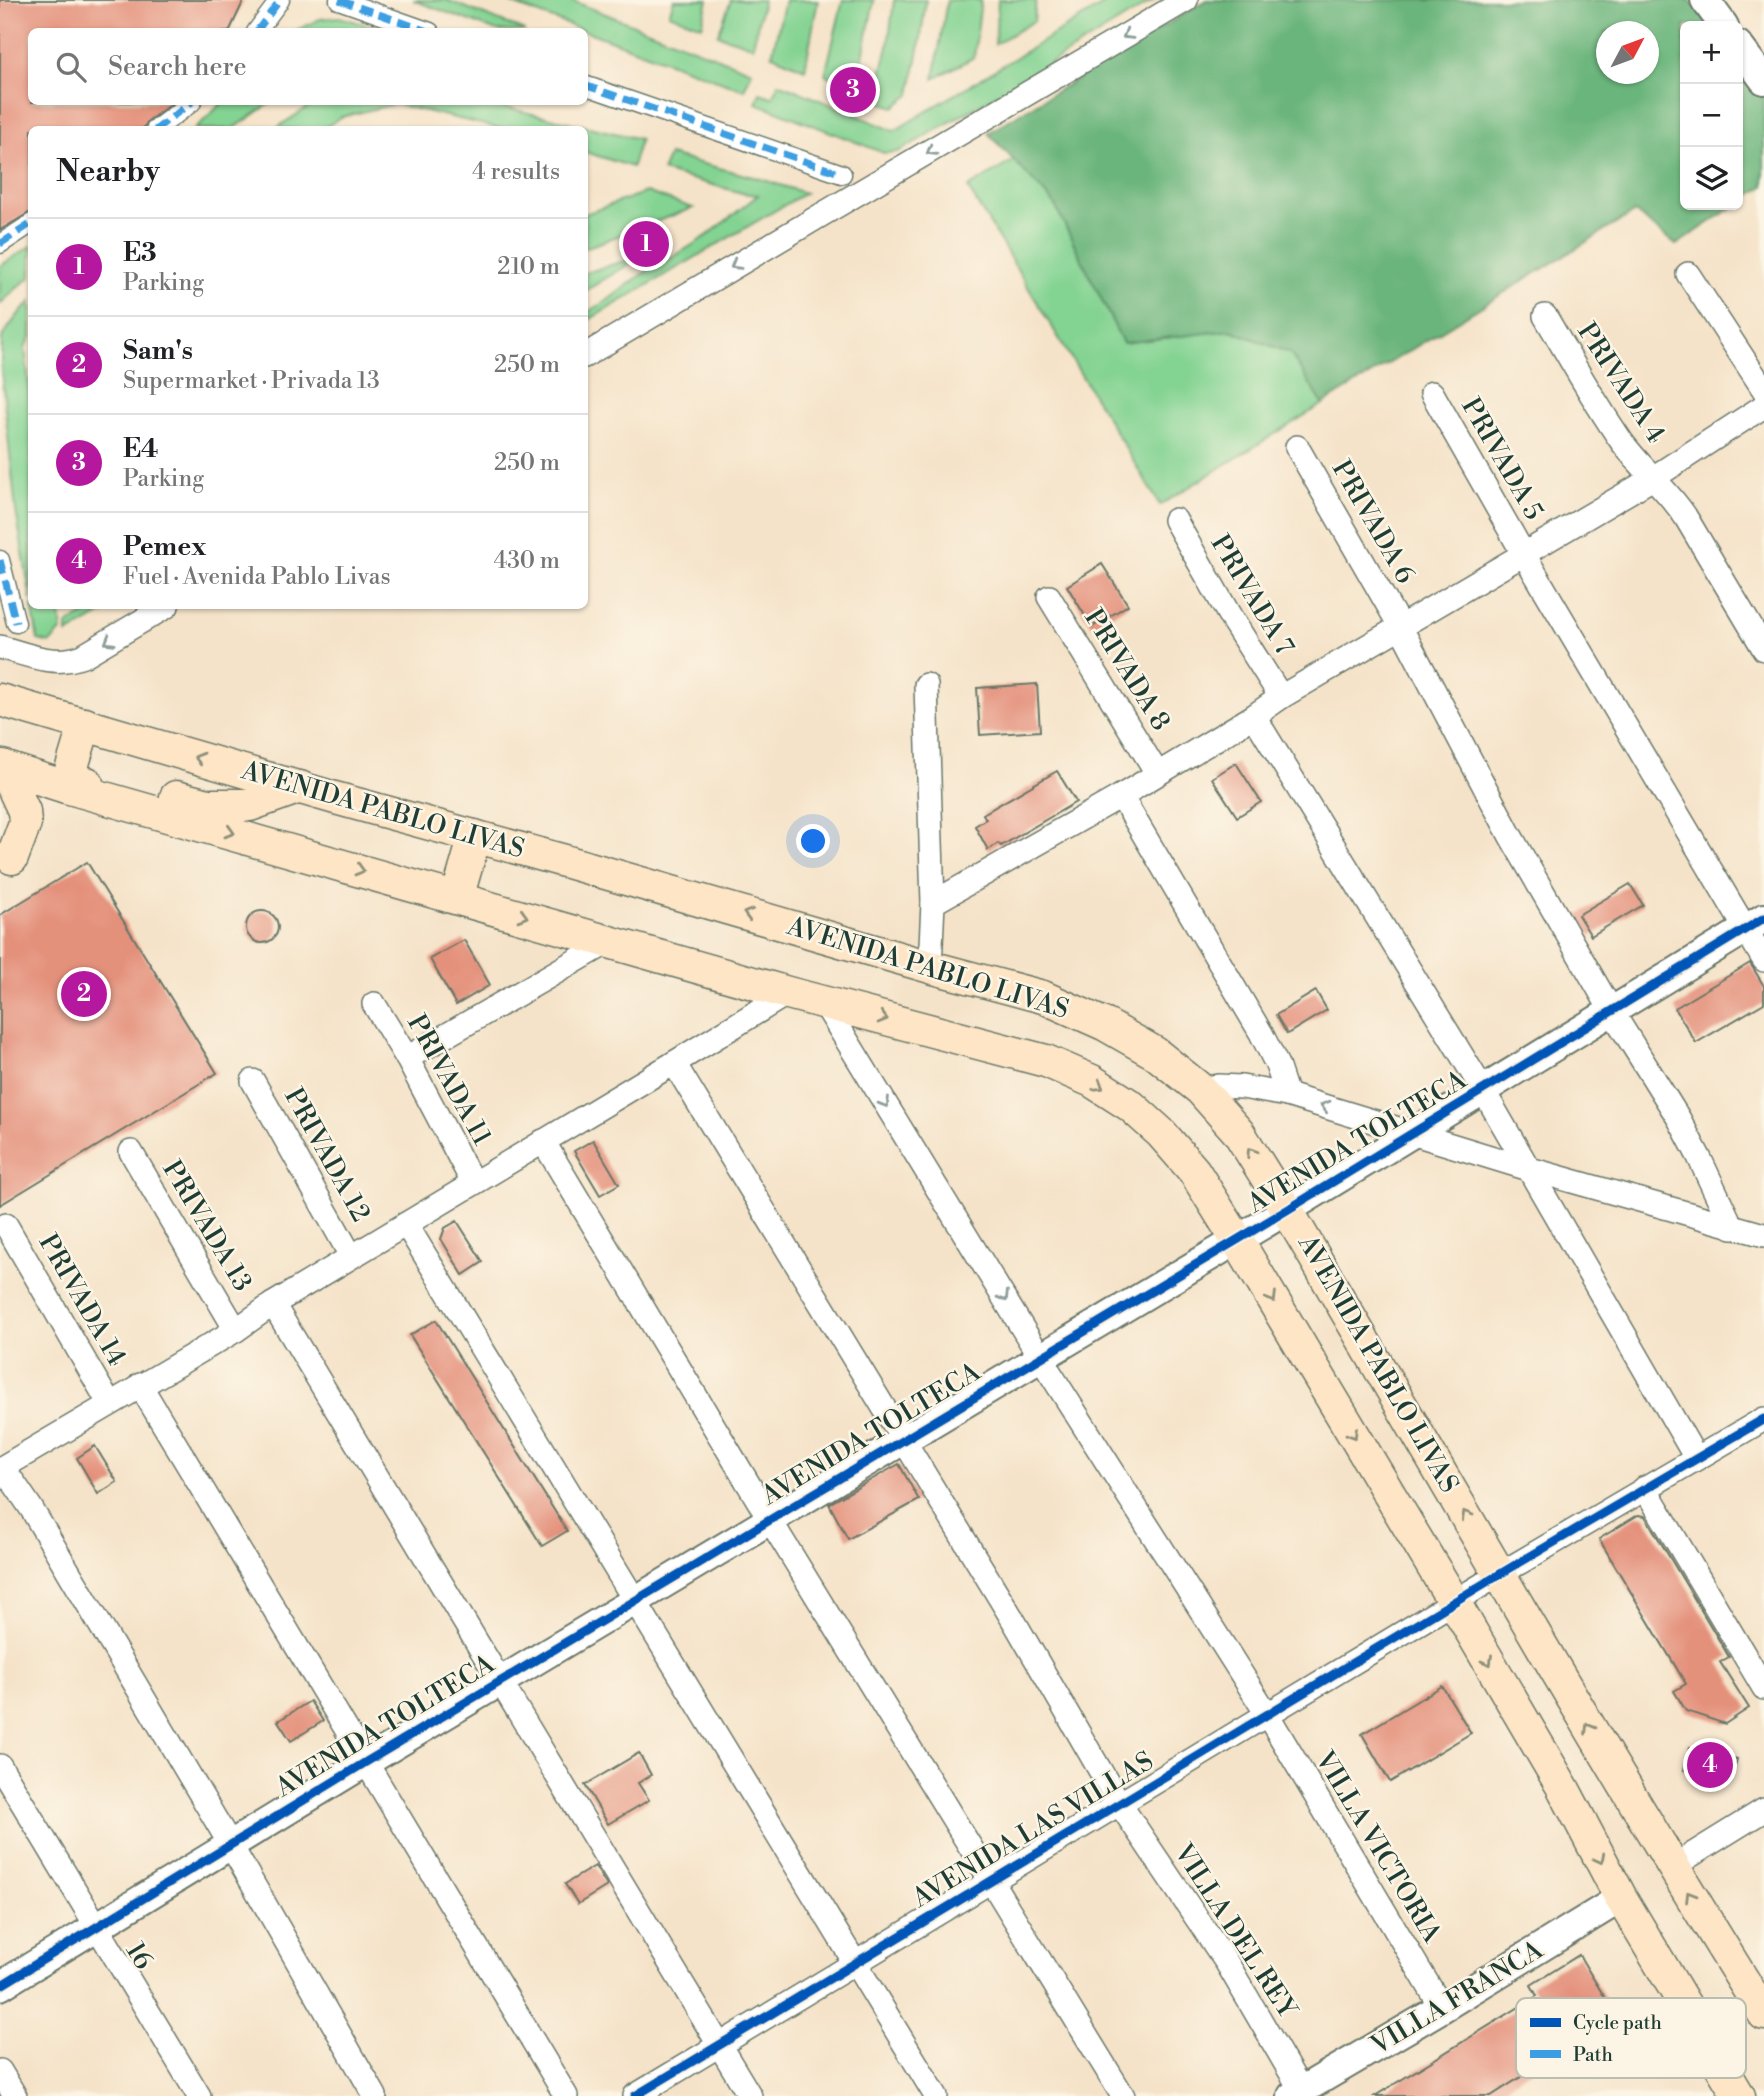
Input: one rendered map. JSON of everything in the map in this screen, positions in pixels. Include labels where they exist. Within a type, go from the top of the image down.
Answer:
[{"type":"main road","name":"AVENIDA PABLO LIVAS","points":[[0,700],[300,788],[1043,997],[1106,1025],[1155,1053],[1200,1089],[1239,1133],[1287,1210],[1578,1711],[1764,2014]]},
{"type":"main road","points":[[85,724],[66,787],[88,783],[126,785],[208,805],[226,806],[250,805],[300,788]]},
{"type":"main road","name":"AVENIDA PABLO LIVAS","points":[[2,766],[66,787],[788,993],[1046,1061],[1092,1081],[1130,1106],[1161,1133],[1194,1171],[1237,1240],[1563,1788],[1621,1898],[1681,1998]]},
{"type":"main road","points":[[2,766],[24,811],[25,823],[12,858]]},
{"type":"main road","points":[[457,898],[475,836]]},
{"type":"main road","name":"AVENIDA PABLO LIVAS","points":[[1728,2078],[1739,2096]]},
{"type":"street","points":[[259,28],[280,0]]},
{"type":"street","points":[[339,0],[419,28]]},
{"type":"street","points":[[588,354],[847,198],[1186,0]]},
{"type":"street","points":[[1705,0],[1720,21]]},
{"type":"street","points":[[1743,51],[1764,80]]},
{"type":"street","points":[[588,86],[842,174]]},
{"type":"street","points":[[160,126],[188,105]]},
{"type":"street","points":[[0,244],[28,226]]},
{"type":"street","points":[[1688,274],[1764,390]]},
{"type":"street","name":"PRIVADA 4","points":[[1545,316],[1620,439],[1638,464],[1671,495],[1685,516],[1764,649]]},
{"type":"street","name":"PRIVADA 5","points":[[1432,393],[1523,554],[1755,924],[1764,960]]},
{"type":"street","points":[[933,903],[1121,796],[1281,697],[1653,478],[1764,406]]},
{"type":"street","name":"PRIVADA 6","points":[[1297,447],[1401,626],[1510,835],[1611,1010],[1679,1119],[1732,1227]]},
{"type":"street","name":"PRIVADA 7","points":[[1175,520],[1231,618],[1281,697]]},
{"type":"street","points":[[0,560],[16,623]]},
{"type":"street","name":"PRIVADA 8","points":[[1049,597],[1157,773]]},
{"type":"street","points":[[0,648],[52,662],[71,661],[162,609]]},
{"type":"street","points":[[926,685],[933,903],[930,967]]},
{"type":"street","points":[[1254,716],[1483,1090],[1696,1458]]},
{"type":"street","points":[[1121,796],[1261,1033],[1277,1065],[1287,1095]]},
{"type":"street","name":"AVENIDA TOLTECA","points":[[0,1986],[230,1844],[1287,1210],[1755,924]]},
{"type":"street","points":[[407,1058],[610,941]]},
{"type":"street","points":[[375,2096],[31,1508],[14,1483],[0,1469],[236,1330],[351,1256],[788,993]]},
{"type":"street","name":"VILLA VICTORIA","points":[[824,1003],[1040,1357],[1267,1714],[1442,2008]]},
{"type":"street","name":"PRIVADA 11","points":[[374,1004],[407,1058],[473,1183]]},
{"type":"street","name":"VILLA DEL REY","points":[[674,1063],[1015,1623],[1119,1803],[1227,1963],[1297,2093]]},
{"type":"street","name":"PRIVADA 12","points":[[253,1081],[351,1256]]},
{"type":"street","points":[[1200,1089],[1218,1086],[1242,1087],[1287,1095],[1526,1168],[1764,1235]]},
{"type":"street","points":[[543,1141],[770,1520],[1124,2096]]},
{"type":"street","name":"PRIVADA 13","points":[[131,1152],[236,1330]]},
{"type":"street","points":[[406,1224],[936,2096]]},
{"type":"street","name":"PRIVADA 14","points":[[6,1225],[110,1403]]},
{"type":"street","points":[[273,1304],[750,2096]]},
{"type":"street","points":[[140,1385],[566,2096]]},
{"type":"street","points":[[1454,1602],[1764,1419]]},
{"type":"street","points":[[1646,1488],[1764,1688]]},
{"type":"street","name":"AVENIDA LAS VILLAS","points":[[635,2096],[1454,1602]]},
{"type":"street","name":"16","points":[[0,1766],[199,2096]]},
{"type":"street","points":[[1672,1867],[1764,1810]]},
{"type":"street","name":"VILLA FRANCA","points":[[1297,2093],[1621,1898]]},
{"type":"street","points":[[0,2071],[15,2096]]},
{"type":"green space","points":[[413,0],[447,0],[517,28],[489,28]]},
{"type":"green space","points":[[502,0],[570,0],[752,71],[744,90],[588,32],[588,28],[577,28]]},
{"type":"green space","points":[[674,0],[708,0],[702,26],[669,14]]},
{"type":"green space","points":[[731,0],[763,0],[753,46],[718,35]]},
{"type":"green space","points":[[785,0],[818,0],[805,69],[772,55]]},
{"type":"green space","points":[[843,0],[874,0],[858,83],[854,87],[825,75]]},
{"type":"green space","points":[[894,0],[926,0],[910,95],[894,107],[874,100],[888,47]]},
{"type":"green space","points":[[947,0],[981,0],[974,57],[934,79]]},
{"type":"green space","points":[[998,0],[1036,0],[1034,21],[995,44]]},
{"type":"green space","points":[[1111,0],[1154,0],[898,152],[884,153],[756,103],[760,93],[772,97],[779,83],[894,131]]},
{"type":"green space","points":[[1207,0],[1690,0],[1706,21],[1680,21],[1680,210],[1728,210],[1676,245],[1635,212],[1323,404],[1290,353],[1231,330],[1123,343],[1054,203],[988,133]]},
{"type":"green space","points":[[339,17],[378,28],[301,28],[320,19]]},
{"type":"green space","points":[[1743,69],[1764,96],[1764,186],[1743,200]]},
{"type":"green space","points":[[220,105],[268,105],[237,126],[198,126]]},
{"type":"green space","points":[[311,105],[391,105],[341,117],[328,126],[280,126]]},
{"type":"green space","points":[[399,105],[495,105],[584,126],[489,126]]},
{"type":"green space","points":[[588,127],[640,139],[632,167],[588,153]]},
{"type":"green space","points":[[669,155],[805,193],[588,320],[588,312],[642,274],[708,235],[758,195],[662,171]]},
{"type":"green space","points":[[1014,160],[1054,203],[1123,343],[1231,330],[1290,353],[1323,404],[1160,505],[968,188]]},
{"type":"green space","points":[[646,192],[693,208],[588,247],[588,213]]},
{"type":"green space","points":[[28,248],[28,279],[0,304],[0,266]]},
{"type":"green space","points":[[644,255],[588,289],[588,272]]},
{"type":"green space","points":[[28,305],[28,342],[25,347],[28,377],[28,582],[16,511],[1,369],[2,337]]},
{"type":"green space","points":[[33,609],[59,609],[62,630],[50,643],[38,640]]},
{"type":"green space","points":[[94,609],[110,609],[67,634],[67,625]]},
{"type":"building","points":[[0,0],[244,0],[231,28],[28,28],[28,105],[170,105],[145,126],[28,126],[28,213],[0,230]]},
{"type":"building","points":[[1102,564],[1128,605],[1092,627],[1067,586]]},
{"type":"building","points":[[1037,684],[1040,731],[980,735],[977,688]]},
{"type":"building","points":[[1236,763],[1261,802],[1237,817],[1212,778]]},
{"type":"building","points":[[1057,771],[1076,802],[1001,846],[998,843],[988,850],[975,826],[986,819],[983,814]]},
{"type":"building","points":[[87,862],[217,1073],[0,1205],[0,915]]},
{"type":"building","points":[[1630,884],[1643,905],[1591,936],[1578,915]]},
{"type":"building","points":[[262,911],[273,916],[278,927],[273,938],[262,943],[251,938],[246,927],[251,916]]},
{"type":"building","points":[[464,940],[490,985],[456,1005],[430,959]]},
{"type":"building","points":[[1750,963],[1764,986],[1764,1003],[1696,1043],[1675,1008]]},
{"type":"building","points":[[1316,991],[1327,1010],[1287,1034],[1276,1015]]},
{"type":"building","points":[[593,1140],[619,1184],[600,1195],[574,1151]]},
{"type":"building","points":[[457,1221],[483,1262],[463,1275],[441,1239],[445,1228]]},
{"type":"building","points":[[436,1320],[567,1531],[542,1546],[410,1335]]},
{"type":"building","points":[[95,1446],[117,1482],[98,1494],[77,1458]]},
{"type":"building","points":[[899,1464],[919,1500],[848,1539],[829,1504]]},
{"type":"building","points":[[1638,1515],[1645,1516],[1729,1657],[1720,1662],[1749,1708],[1725,1724],[1686,1711],[1674,1691],[1686,1684],[1599,1539]]},
{"type":"building","points":[[1442,1686],[1471,1733],[1390,1782],[1362,1734]]},
{"type":"building","points":[[310,1701],[323,1721],[291,1741],[278,1721]]},
{"type":"building","points":[[1690,1747],[1737,1759],[1730,1782],[1684,1770]]},
{"type":"building","points":[[639,1753],[651,1775],[638,1783],[649,1800],[608,1824],[585,1785]]},
{"type":"building","points":[[595,1866],[607,1886],[578,1904],[565,1884]]},
{"type":"building","points":[[1579,1955],[1605,1998],[1534,1998],[1537,1996],[1531,1985]]},
{"type":"building","points":[[1516,2009],[1516,2078],[1519,2078],[1491,2096],[1375,2096]]},
{"type":"marked path","points":[[259,28],[280,0]]},
{"type":"marked path","points":[[339,0],[419,28]]},
{"type":"marked path","points":[[588,86],[842,174]]},
{"type":"marked path","points":[[160,126],[188,105]]},
{"type":"marked path","points":[[0,244],[28,226]]},
{"type":"marked path","points":[[0,560],[16,623]]},
{"type":"cycle path","points":[[0,1986],[366,1762],[1287,1210],[1764,918]]},
{"type":"cycle path","points":[[635,2096],[1500,1574],[1764,1419]]},
{"type":"place","name":"E4","points":[[853,90]]},
{"type":"place","name":"E3","points":[[646,244]]},
{"type":"place","name":"Sam's","points":[[84,994]]},
{"type":"place","name":"Pemex","points":[[1710,1765]]}]
